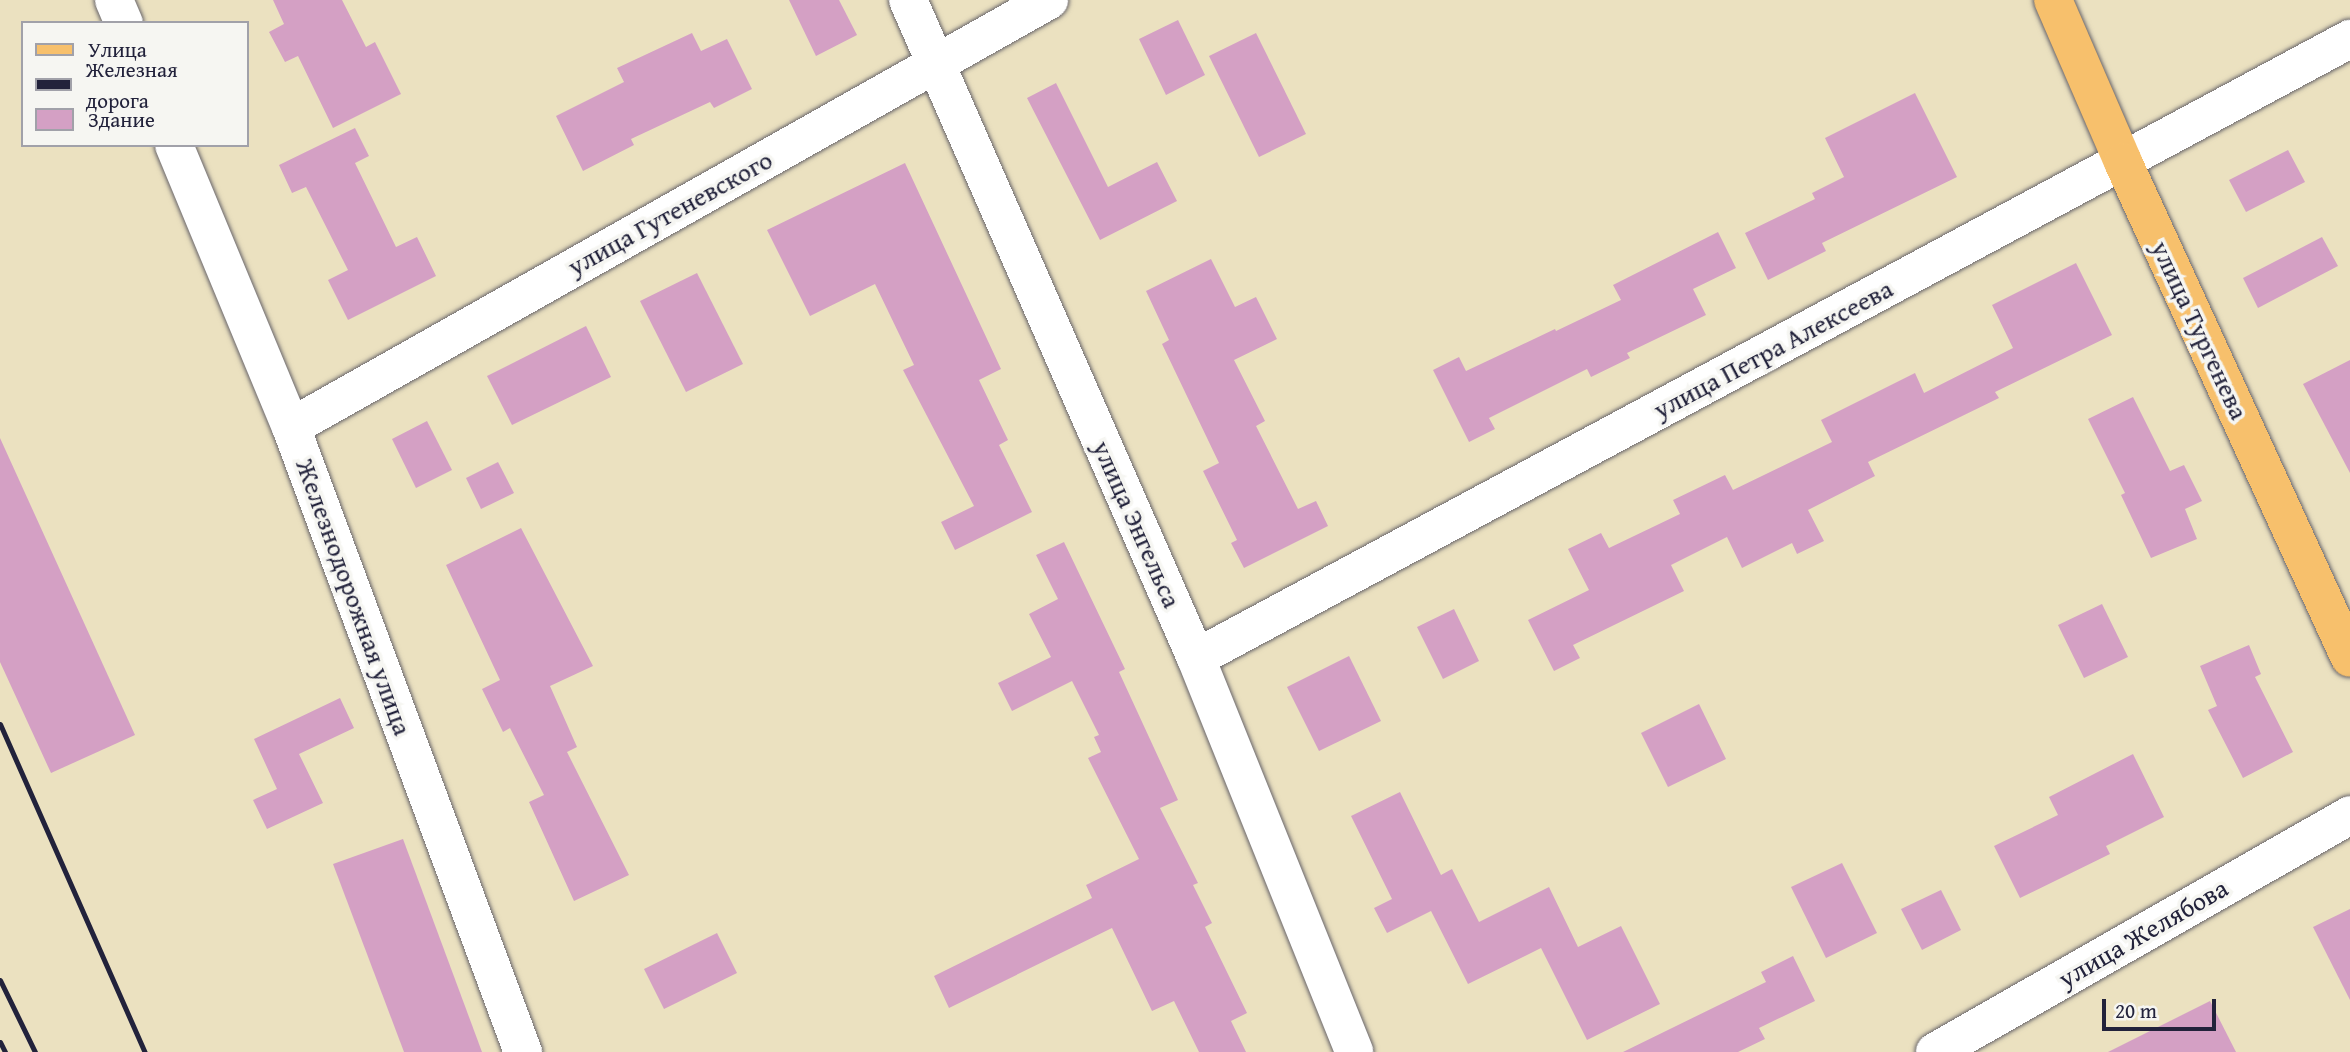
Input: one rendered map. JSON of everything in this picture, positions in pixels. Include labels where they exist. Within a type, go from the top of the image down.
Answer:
[{"type":"main road","name":"улица Тургенева","points":[[2053,0],[2123,162],[2350,658]]},
{"type":"street","points":[[114,0],[123,21]]},
{"type":"street","name":"улица Энгельса","points":[[908,0],[1196,657],[1354,1052]]},
{"type":"street","name":"улица Гутеневского","points":[[291,427],[1049,0]]},
{"type":"street","name":"улица Петра Алексеева","points":[[1196,657],[2350,39]]},
{"type":"street","name":"Железнодорожная улица","points":[[175,147],[291,427],[523,1052]]},
{"type":"street","name":"улица Желябова","points":[[1935,1052],[2350,815]]},
{"type":"building","points":[[273,0],[342,0],[366,47],[375,42],[401,94],[333,128],[298,56],[285,62],[269,32],[284,24]]},
{"type":"building","points":[[789,0],[839,0],[857,35],[816,56]]},
{"type":"building","points":[[1178,20],[1205,75],[1166,95],[1139,39]]},
{"type":"building","points":[[692,33],[701,51],[727,39],[752,89],[714,108],[710,102],[631,139],[634,145],[583,171],[556,116],[624,82],[617,68]]},
{"type":"building","points":[[1256,33],[1306,134],[1259,157],[1209,56]]},
{"type":"building","points":[[1056,83],[1108,187],[1157,162],[1177,201],[1100,240],[1027,98]]},
{"type":"building","points":[[1915,93],[1957,177],[1822,243],[1826,251],[1768,280],[1745,233],[1815,199],[1812,193],[1844,177],[1825,138]]},
{"type":"building","points":[[355,128],[369,156],[355,163],[396,247],[417,237],[436,276],[348,320],[328,280],[348,270],[306,187],[292,193],[279,165]]},
{"type":"building","points":[[2288,150],[2305,182],[2246,212],[2229,180]]},
{"type":"building","points":[[905,163],[1001,369],[979,380],[1008,440],[999,445],[1032,512],[955,550],[941,522],[974,506],[903,370],[914,365],[875,284],[810,316],[767,230]]},
{"type":"building","points":[[1718,232],[1736,268],[1693,289],[1706,315],[1627,353],[1630,358],[1591,377],[1587,369],[1489,418],[1495,429],[1469,442],[1433,370],[1459,357],[1466,371],[1621,300],[1613,285]]},
{"type":"building","points":[[2322,237],[2338,266],[2258,308],[2243,278]]},
{"type":"building","points":[[1211,259],[1235,307],[1256,297],[1277,339],[1234,360],[1265,421],[1256,426],[1298,509],[1316,501],[1328,526],[1244,568],[1231,543],[1237,540],[1203,471],[1219,463],[1162,344],[1169,340],[1146,291]]},
{"type":"building","points":[[2076,263],[2112,335],[1995,392],[1999,398],[1868,462],[1875,476],[1808,510],[1824,541],[1797,554],[1792,543],[1742,568],[1727,537],[1671,565],[1684,591],[1573,645],[1580,658],[1554,671],[1528,620],[1589,590],[1568,549],[1601,533],[1609,548],[1680,514],[1673,500],[1725,475],[1733,490],[1832,442],[1821,420],[1915,373],[1924,393],[2013,348],[1992,305]]},
{"type":"building","points":[[697,273],[743,364],[686,392],[640,301]]},
{"type":"building","points":[[586,326],[611,377],[512,425],[487,376]]},
{"type":"building","points":[[2350,360],[2350,473],[2303,384]]},
{"type":"building","points":[[2133,397],[2170,471],[2184,465],[2202,501],[2185,509],[2197,539],[2151,558],[2121,495],[2125,493],[2088,419]]},
{"type":"building","points":[[427,421],[452,470],[416,488],[392,439]]},
{"type":"building","points":[[0,438],[135,735],[51,773],[0,662]]},
{"type":"building","points":[[498,462],[514,493],[481,509],[466,478]]},
{"type":"building","points":[[521,528],[593,666],[550,686],[577,747],[567,752],[629,875],[574,901],[529,802],[544,795],[510,728],[503,732],[482,689],[500,680],[446,565]]},
{"type":"building","points":[[1064,542],[1125,669],[1119,672],[1178,800],[1160,808],[1198,883],[1193,885],[1212,923],[1205,927],[1247,1013],[1231,1021],[1246,1052],[1199,1052],[1174,1001],[1152,1011],[1112,928],[949,1008],[934,976],[1092,898],[1086,885],[1139,859],[1088,758],[1101,752],[1094,737],[1099,735],[1072,681],[1012,711],[998,683],[1051,657],[1029,614],[1058,599],[1036,555]]},
{"type":"building","points":[[2102,604],[2128,657],[2084,678],[2058,625]]},
{"type":"building","points":[[1454,609],[1479,661],[1443,679],[1417,627]]},
{"type":"building","points":[[2249,645],[2261,674],[2255,677],[2293,752],[2243,778],[2208,710],[2217,706],[2200,666]]},
{"type":"building","points":[[1349,656],[1381,721],[1319,751],[1287,687]]},
{"type":"building","points":[[340,698],[354,728],[299,754],[323,803],[267,829],[253,800],[277,789],[254,739]]},
{"type":"building","points":[[1699,704],[1726,759],[1668,787],[1641,733]]},
{"type":"building","points":[[2133,754],[2164,817],[2106,846],[2110,854],[2020,898],[1994,846],[2058,815],[2049,797]]},
{"type":"building","points":[[1400,792],[1441,875],[1452,869],[1479,922],[1549,887],[1578,947],[1621,926],[1660,1004],[1587,1040],[1541,948],[1468,984],[1431,911],[1387,933],[1374,908],[1392,899],[1351,816]]},
{"type":"building","points":[[403,839],[482,1052],[404,1052],[333,864]]},
{"type":"building","points":[[1842,863],[1877,933],[1826,958],[1791,887]]},
{"type":"building","points":[[1941,890],[1961,930],[1922,950],[1901,909]]},
{"type":"building","points":[[2350,909],[2350,1000],[2313,927]]},
{"type":"building","points":[[717,933],[737,973],[664,1009],[644,969]]},
{"type":"building","points":[[1793,956],[1815,1001],[1759,1028],[1765,1039],[1738,1052],[1623,1052],[1766,982],[1761,972]]},
{"type":"building","points":[[2210,1001],[2236,1052],[2108,1052]]},
{"type":"railway","points":[[0,724],[145,1052]]},
{"type":"railway","points":[[0,980],[35,1052]]},
{"type":"railway","points":[[0,1042],[5,1052]]}]
